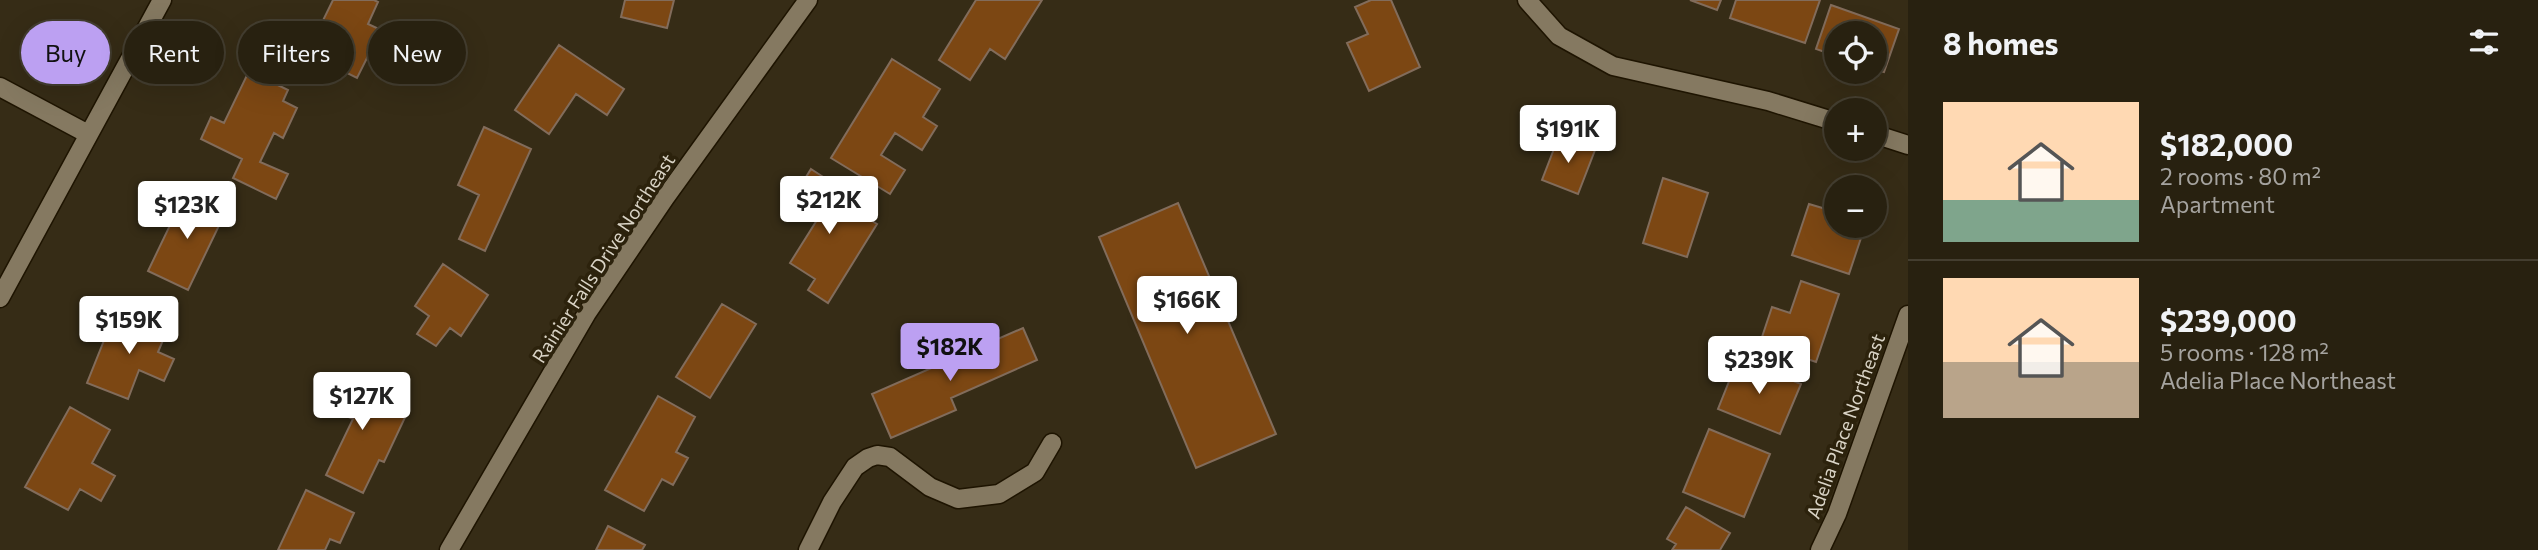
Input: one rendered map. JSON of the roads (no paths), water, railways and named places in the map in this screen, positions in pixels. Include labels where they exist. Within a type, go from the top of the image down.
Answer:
[{"type":"street","points":[[0,298],[162,0]]},
{"type":"street","name":"Rainier Falls Drive Northeast","points":[[449,550],[587,313],[665,198],[808,0]]},
{"type":"street","points":[[1527,0],[1559,36],[1613,66],[1768,101],[1824,118]]},
{"type":"street","points":[[0,86],[88,134]]},
{"type":"street","points":[[1887,138],[1908,145]]},
{"type":"street","name":"Adelia Place Northeast","points":[[1821,550],[1837,514],[1908,315]]},
{"type":"street","points":[[808,550],[832,502],[855,467],[868,458],[877,455],[890,457],[930,487],[958,499],[999,494],[1035,472],[1052,443]]}]
